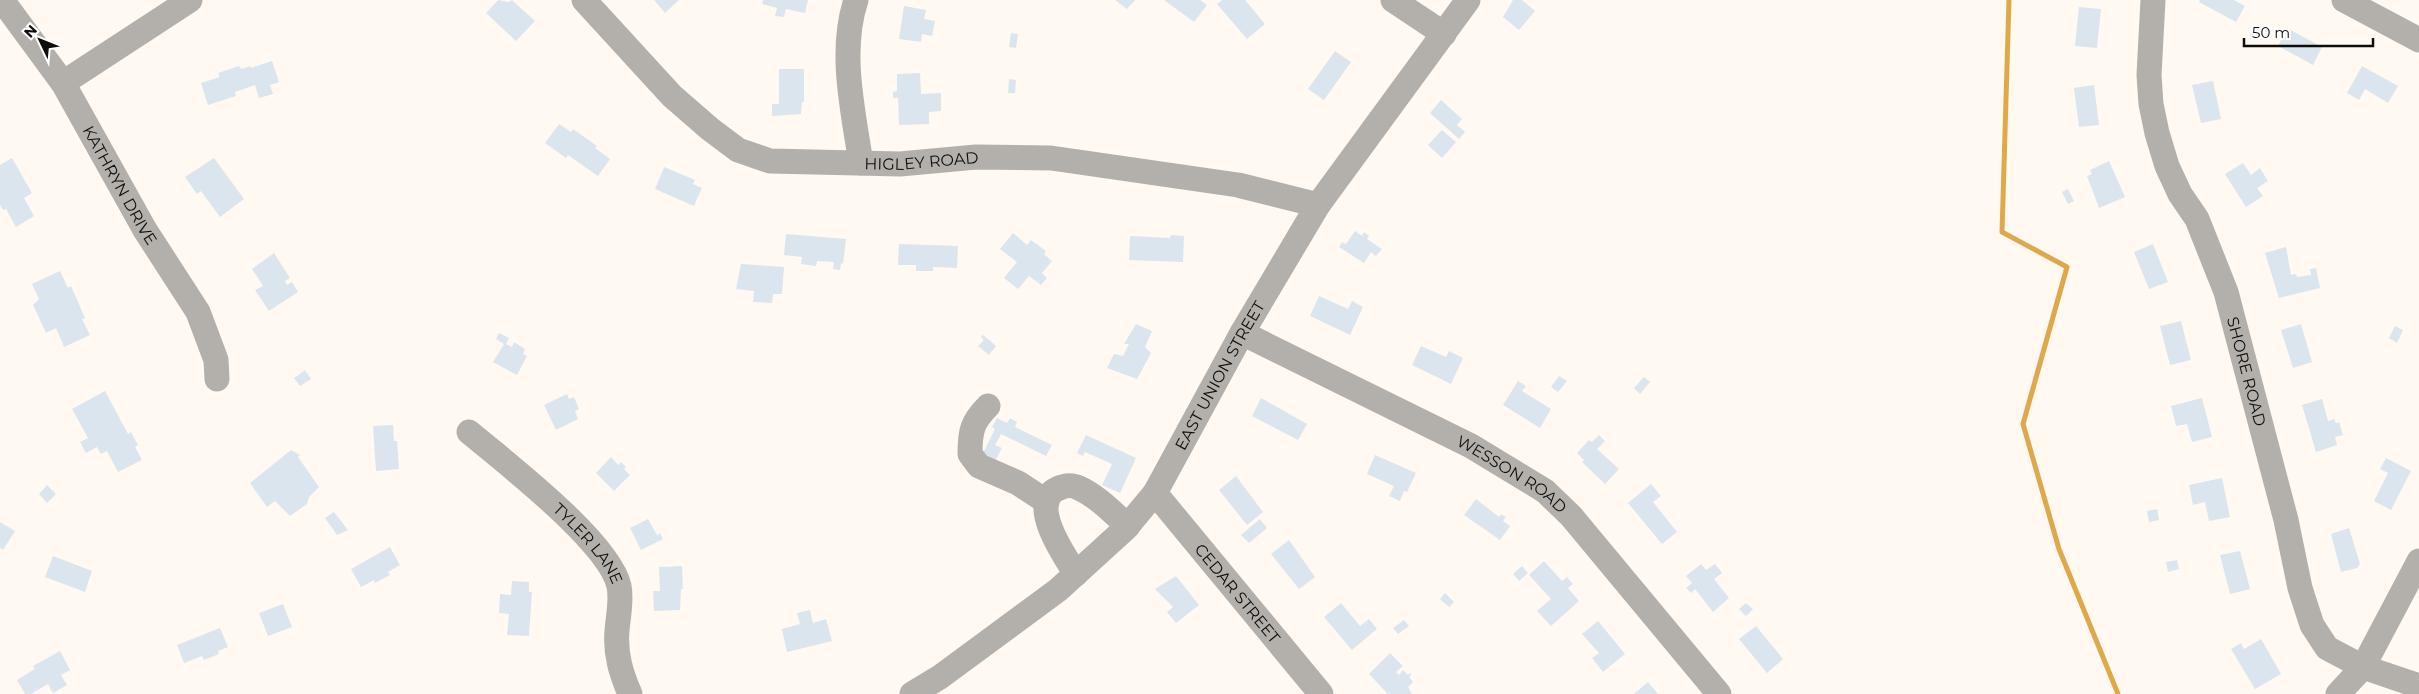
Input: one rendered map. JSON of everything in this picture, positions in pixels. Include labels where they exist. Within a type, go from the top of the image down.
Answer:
[{"type":"street","name":"KATHRYN DRIVE","points":[[2,0],[63,83],[145,230],[198,312],[216,360],[217,379]]},
{"type":"street","points":[[63,83],[190,0]]},
{"type":"street","name":"HIGLEY ROAD","points":[[584,0],[672,96],[710,129],[738,150],[770,161],[900,164],[976,157],[1051,158],[1238,185],[1318,205]]},
{"type":"street","points":[[856,0],[849,38],[851,94],[861,163]]},
{"type":"street","points":[[1393,0],[1444,34]]},
{"type":"street","name":"EAST UNION STREET","points":[[912,694],[940,677],[1076,574],[1128,526],[1155,493],[1242,333],[1318,205],[1468,0]]},
{"type":"street","name":"SHORE ROAD","points":[[2153,0],[2150,104],[2167,166],[2180,194],[2197,219],[2226,292],[2286,520],[2300,588],[2312,625],[2327,648],[2363,667],[2419,686]]},
{"type":"street","points":[[2344,0],[2419,40]]},
{"type":"street","name":"WESSON ROAD","points":[[1242,333],[1471,446],[1545,491],[1571,516],[1619,572],[1719,694]]},
{"type":"street","points":[[988,406],[976,418],[970,434],[970,454],[979,466],[1018,483],[1047,502]]},
{"type":"street","name":"TYLER LANE","points":[[469,432],[563,513],[604,556],[619,586],[620,604],[617,657],[630,694]]},
{"type":"street","points":[[1076,574],[1051,530],[1046,514],[1047,502],[1054,490],[1069,484],[1079,488],[1098,500],[1128,526]]},
{"type":"street","name":"CEDAR STREET","points":[[1155,493],[1321,694]]},
{"type":"street","points":[[2338,694],[2363,667],[2419,561]]},
{"type":"building","points":[[498,0],[509,2],[512,0],[535,21],[516,41],[486,13]]},
{"type":"building","points":[[654,0],[679,0],[665,13]]},
{"type":"building","points":[[763,0],[808,0],[805,13],[786,9],[784,17],[775,16],[777,8],[762,4]]},
{"type":"building","points":[[1115,0],[1135,0],[1127,9]]},
{"type":"building","points":[[1164,0],[1200,0],[1207,5],[1194,22]]},
{"type":"building","points":[[1222,0],[1245,0],[1265,24],[1247,39],[1217,4]]},
{"type":"building","points":[[1513,0],[1522,0],[1535,11],[1519,30],[1503,17]]},
{"type":"building","points":[[2200,0],[2234,0],[2245,6],[2236,22],[2199,2]]},
{"type":"building","points":[[904,6],[926,10],[924,19],[935,21],[932,36],[922,34],[921,42],[899,39]]},
{"type":"building","points":[[2079,7],[2101,9],[2097,48],[2075,46]]},
{"type":"building","points":[[2287,28],[2322,47],[2313,65],[2278,46]]},
{"type":"building","points":[[1011,33],[1018,34],[1016,48],[1009,47]]},
{"type":"building","points":[[1335,51],[1351,62],[1324,100],[1308,89]]},
{"type":"building","points":[[272,61],[279,82],[270,85],[273,94],[259,98],[255,85],[235,92],[236,96],[208,105],[201,83],[220,77],[218,73],[239,66],[241,69],[251,66],[251,68]]},
{"type":"building","points":[[2362,66],[2398,86],[2388,103],[2365,89],[2359,100],[2347,93]]},
{"type":"building","points":[[779,69],[804,69],[804,102],[802,102],[801,114],[772,116],[772,104],[779,104]]},
{"type":"building","points":[[920,73],[921,94],[941,93],[941,111],[929,112],[929,124],[899,125],[898,98],[893,98],[893,92],[897,91],[897,74]]},
{"type":"building","points":[[1009,79],[1016,80],[1015,93],[1008,93]]},
{"type":"building","points":[[2213,81],[2221,119],[2201,123],[2192,85]]},
{"type":"building","points":[[2094,85],[2099,125],[2079,127],[2074,88]]},
{"type":"building","points":[[1441,100],[1462,119],[1457,125],[1465,132],[1459,139],[1430,113]]},
{"type":"building","points":[[559,124],[571,132],[573,129],[597,146],[595,148],[610,159],[598,176],[568,155],[566,158],[545,143]]},
{"type":"building","points":[[1442,130],[1456,142],[1442,158],[1428,145]]},
{"type":"building","points":[[12,158],[32,193],[24,198],[34,216],[16,227],[6,209],[3,210],[0,205],[0,165]]},
{"type":"building","points":[[214,158],[244,199],[220,217],[201,191],[197,194],[185,177]]},
{"type":"building","points":[[2109,161],[2125,197],[2099,208],[2087,176],[2092,174],[2090,170]]},
{"type":"building","points":[[2243,163],[2251,175],[2260,168],[2268,181],[2257,188],[2263,196],[2246,207],[2225,174]]},
{"type":"building","points":[[664,167],[695,180],[693,184],[702,188],[694,206],[655,189]]},
{"type":"building","points":[[2068,189],[2074,201],[2068,204],[2062,192]]},
{"type":"building","points":[[1355,231],[1362,236],[1364,232],[1369,236],[1367,239],[1382,249],[1376,256],[1371,252],[1364,263],[1339,247],[1342,242],[1346,244]]},
{"type":"building","points":[[1013,233],[1027,245],[1031,240],[1046,251],[1044,254],[1052,261],[1042,273],[1047,278],[1041,285],[1029,276],[1018,289],[1004,278],[1017,262],[1000,249]]},
{"type":"building","points":[[786,234],[846,239],[843,264],[841,263],[840,270],[833,269],[834,262],[817,261],[816,266],[801,264],[802,257],[784,255]]},
{"type":"building","points":[[1171,235],[1184,236],[1183,262],[1129,260],[1130,236],[1170,238]]},
{"type":"building","points":[[899,244],[958,246],[957,268],[933,267],[933,271],[916,271],[916,265],[898,265]]},
{"type":"building","points":[[2153,244],[2168,282],[2149,289],[2134,252]]},
{"type":"building","points":[[2286,247],[2291,275],[2296,274],[2297,277],[2311,275],[2310,269],[2316,268],[2320,288],[2279,298],[2265,253]]},
{"type":"building","points":[[274,253],[290,278],[285,281],[287,285],[292,282],[298,292],[269,311],[255,290],[263,286],[252,269]]},
{"type":"building","points":[[741,264],[784,267],[782,294],[773,294],[772,303],[753,302],[754,291],[736,289]]},
{"type":"building","points":[[60,271],[68,288],[71,286],[85,318],[82,319],[90,335],[64,347],[56,328],[46,333],[33,305],[39,299],[32,284]]},
{"type":"building","points":[[1319,296],[1348,309],[1352,301],[1363,307],[1350,335],[1310,316]]},
{"type":"building","points":[[2181,321],[2191,360],[2170,365],[2160,326]]},
{"type":"building","points":[[1136,324],[1152,331],[1145,347],[1151,353],[1137,379],[1107,368],[1114,354],[1123,356],[1129,344],[1124,344]]},
{"type":"building","points":[[2301,324],[2312,362],[2293,368],[2281,330]]},
{"type":"building","points":[[2395,326],[2403,330],[2397,343],[2389,338]]},
{"type":"building","points":[[499,333],[509,338],[506,344],[512,347],[514,342],[525,349],[523,354],[527,356],[517,375],[493,362],[504,344],[496,339]]},
{"type":"building","points":[[983,335],[996,346],[989,355],[978,346],[984,340],[981,337]]},
{"type":"building","points":[[1421,346],[1446,357],[1449,351],[1463,358],[1451,384],[1412,365]]},
{"type":"building","points":[[305,370],[311,379],[300,386],[294,378]]},
{"type":"building","points":[[1559,376],[1567,381],[1558,392],[1551,387]]},
{"type":"building","points":[[1644,377],[1650,382],[1640,394],[1634,388]]},
{"type":"building","points":[[1518,381],[1526,386],[1522,391],[1551,409],[1540,428],[1503,405]]},
{"type":"building","points":[[105,391],[128,434],[131,432],[138,445],[135,447],[142,460],[118,472],[107,451],[101,454],[97,447],[86,453],[80,442],[88,438],[72,409]]},
{"type":"building","points":[[567,394],[569,399],[574,397],[579,409],[575,411],[578,419],[556,430],[544,405]]},
{"type":"building","points":[[1261,398],[1307,424],[1298,440],[1252,416]]},
{"type":"building","points":[[2202,398],[2212,437],[2192,442],[2187,424],[2176,426],[2171,406]]},
{"type":"building","points":[[2322,399],[2328,421],[2334,419],[2336,423],[2339,422],[2343,435],[2335,437],[2337,445],[2316,452],[2302,405]]},
{"type":"building","points":[[997,418],[1007,423],[1010,418],[1017,422],[1015,427],[1052,445],[1046,456],[1001,434],[995,445],[1002,448],[993,465],[980,459],[995,429],[992,427]]},
{"type":"building","points":[[393,425],[394,441],[397,441],[399,469],[376,471],[373,426]]},
{"type":"building","points":[[1086,435],[1136,458],[1120,493],[1102,485],[1112,464],[1085,452],[1083,456],[1077,453]]},
{"type":"building","points":[[1599,435],[1605,441],[1597,449],[1619,469],[1605,484],[1582,462],[1584,460],[1577,453],[1589,440],[1592,442]]},
{"type":"building","points":[[291,450],[300,455],[298,457],[319,487],[309,497],[307,504],[290,516],[275,501],[267,507],[250,483]]},
{"type":"building","points":[[1375,455],[1416,473],[1407,492],[1404,491],[1400,501],[1389,496],[1394,486],[1367,474]]},
{"type":"building","points":[[611,457],[618,465],[621,462],[626,467],[624,469],[630,475],[614,491],[596,473]]},
{"type":"building","points":[[2386,458],[2411,471],[2391,510],[2374,501],[2388,473],[2380,469]]},
{"type":"building","points":[[1236,476],[1263,512],[1247,525],[1219,490]]},
{"type":"building","points":[[2222,478],[2230,517],[2209,521],[2205,502],[2193,505],[2189,485]]},
{"type":"building","points":[[1651,484],[1661,496],[1653,502],[1677,532],[1662,544],[1628,503]]},
{"type":"building","points":[[47,485],[56,494],[47,503],[39,494]]},
{"type":"building","points":[[1476,499],[1499,517],[1501,514],[1506,517],[1503,521],[1510,526],[1500,540],[1464,515]]},
{"type":"building","points":[[2157,509],[2159,520],[2149,522],[2147,511]]},
{"type":"building","points":[[334,512],[348,530],[337,535],[325,518]]},
{"type":"building","points":[[648,519],[657,535],[660,533],[663,539],[641,550],[630,528]]},
{"type":"building","points":[[1260,519],[1267,528],[1249,543],[1241,535]]},
{"type":"building","points":[[0,522],[15,531],[3,550],[0,548]]},
{"type":"building","points":[[2349,528],[2360,564],[2357,568],[2341,572],[2331,534]]},
{"type":"building","points":[[1289,540],[1315,577],[1299,589],[1271,554]]},
{"type":"building","points":[[390,547],[400,565],[388,572],[390,575],[375,583],[374,580],[361,587],[351,569]]},
{"type":"building","points":[[2240,551],[2250,589],[2230,594],[2220,555]]},
{"type":"building","points":[[53,556],[92,571],[85,592],[45,577]]},
{"type":"building","points":[[2177,560],[2179,569],[2168,572],[2166,562]]},
{"type":"building","points":[[1544,561],[1562,581],[1567,577],[1573,584],[1568,588],[1579,601],[1551,626],[1537,611],[1551,599],[1529,575]]},
{"type":"building","points":[[1701,564],[1706,570],[1715,564],[1722,573],[1714,579],[1729,598],[1713,612],[1695,589],[1691,593],[1686,588],[1692,583],[1686,576]]},
{"type":"building","points":[[682,566],[683,589],[681,589],[680,610],[654,611],[653,591],[660,591],[659,567]]},
{"type":"building","points":[[1522,566],[1528,573],[1519,581],[1513,574]]},
{"type":"building","points":[[1176,576],[1199,605],[1176,623],[1167,612],[1173,607],[1155,589]]},
{"type":"building","points":[[512,581],[529,582],[529,592],[532,592],[529,636],[507,635],[509,614],[499,613],[500,594],[511,595]]},
{"type":"building","points":[[1445,593],[1454,602],[1449,607],[1440,599]]},
{"type":"building","points":[[1341,603],[1360,626],[1369,619],[1377,629],[1352,650],[1324,617]]},
{"type":"building","points":[[1746,603],[1753,609],[1746,616],[1739,609]]},
{"type":"building","points":[[283,604],[292,627],[268,636],[259,613]]},
{"type":"building","points":[[810,610],[813,623],[826,619],[832,641],[787,652],[782,629],[800,624],[797,613]]},
{"type":"building","points":[[1404,620],[1409,626],[1398,634],[1393,628]]},
{"type":"building","points":[[1598,621],[1625,654],[1603,672],[1592,658],[1599,653],[1582,634]]},
{"type":"building","points":[[1756,626],[1783,659],[1767,673],[1739,639]]},
{"type":"building","points":[[220,628],[228,647],[218,651],[219,654],[204,660],[202,656],[184,663],[177,645]]},
{"type":"building","points":[[2261,639],[2281,674],[2255,689],[2231,649],[2241,643],[2244,649]]},
{"type":"building","points":[[60,651],[70,670],[61,675],[67,685],[53,693],[48,684],[31,694],[25,694],[17,680],[35,669],[33,666]]},
{"type":"building","points":[[1390,653],[1403,666],[1396,672],[1399,675],[1403,670],[1408,675],[1410,673],[1409,677],[1413,682],[1408,687],[1412,694],[1388,694],[1369,674]]},
{"type":"building","points":[[1648,682],[1658,694],[1634,694]]},
{"type":"waterway","points":[[2009,0],[2002,232],[2067,267],[2023,424],[2059,549],[2118,694]]}]
